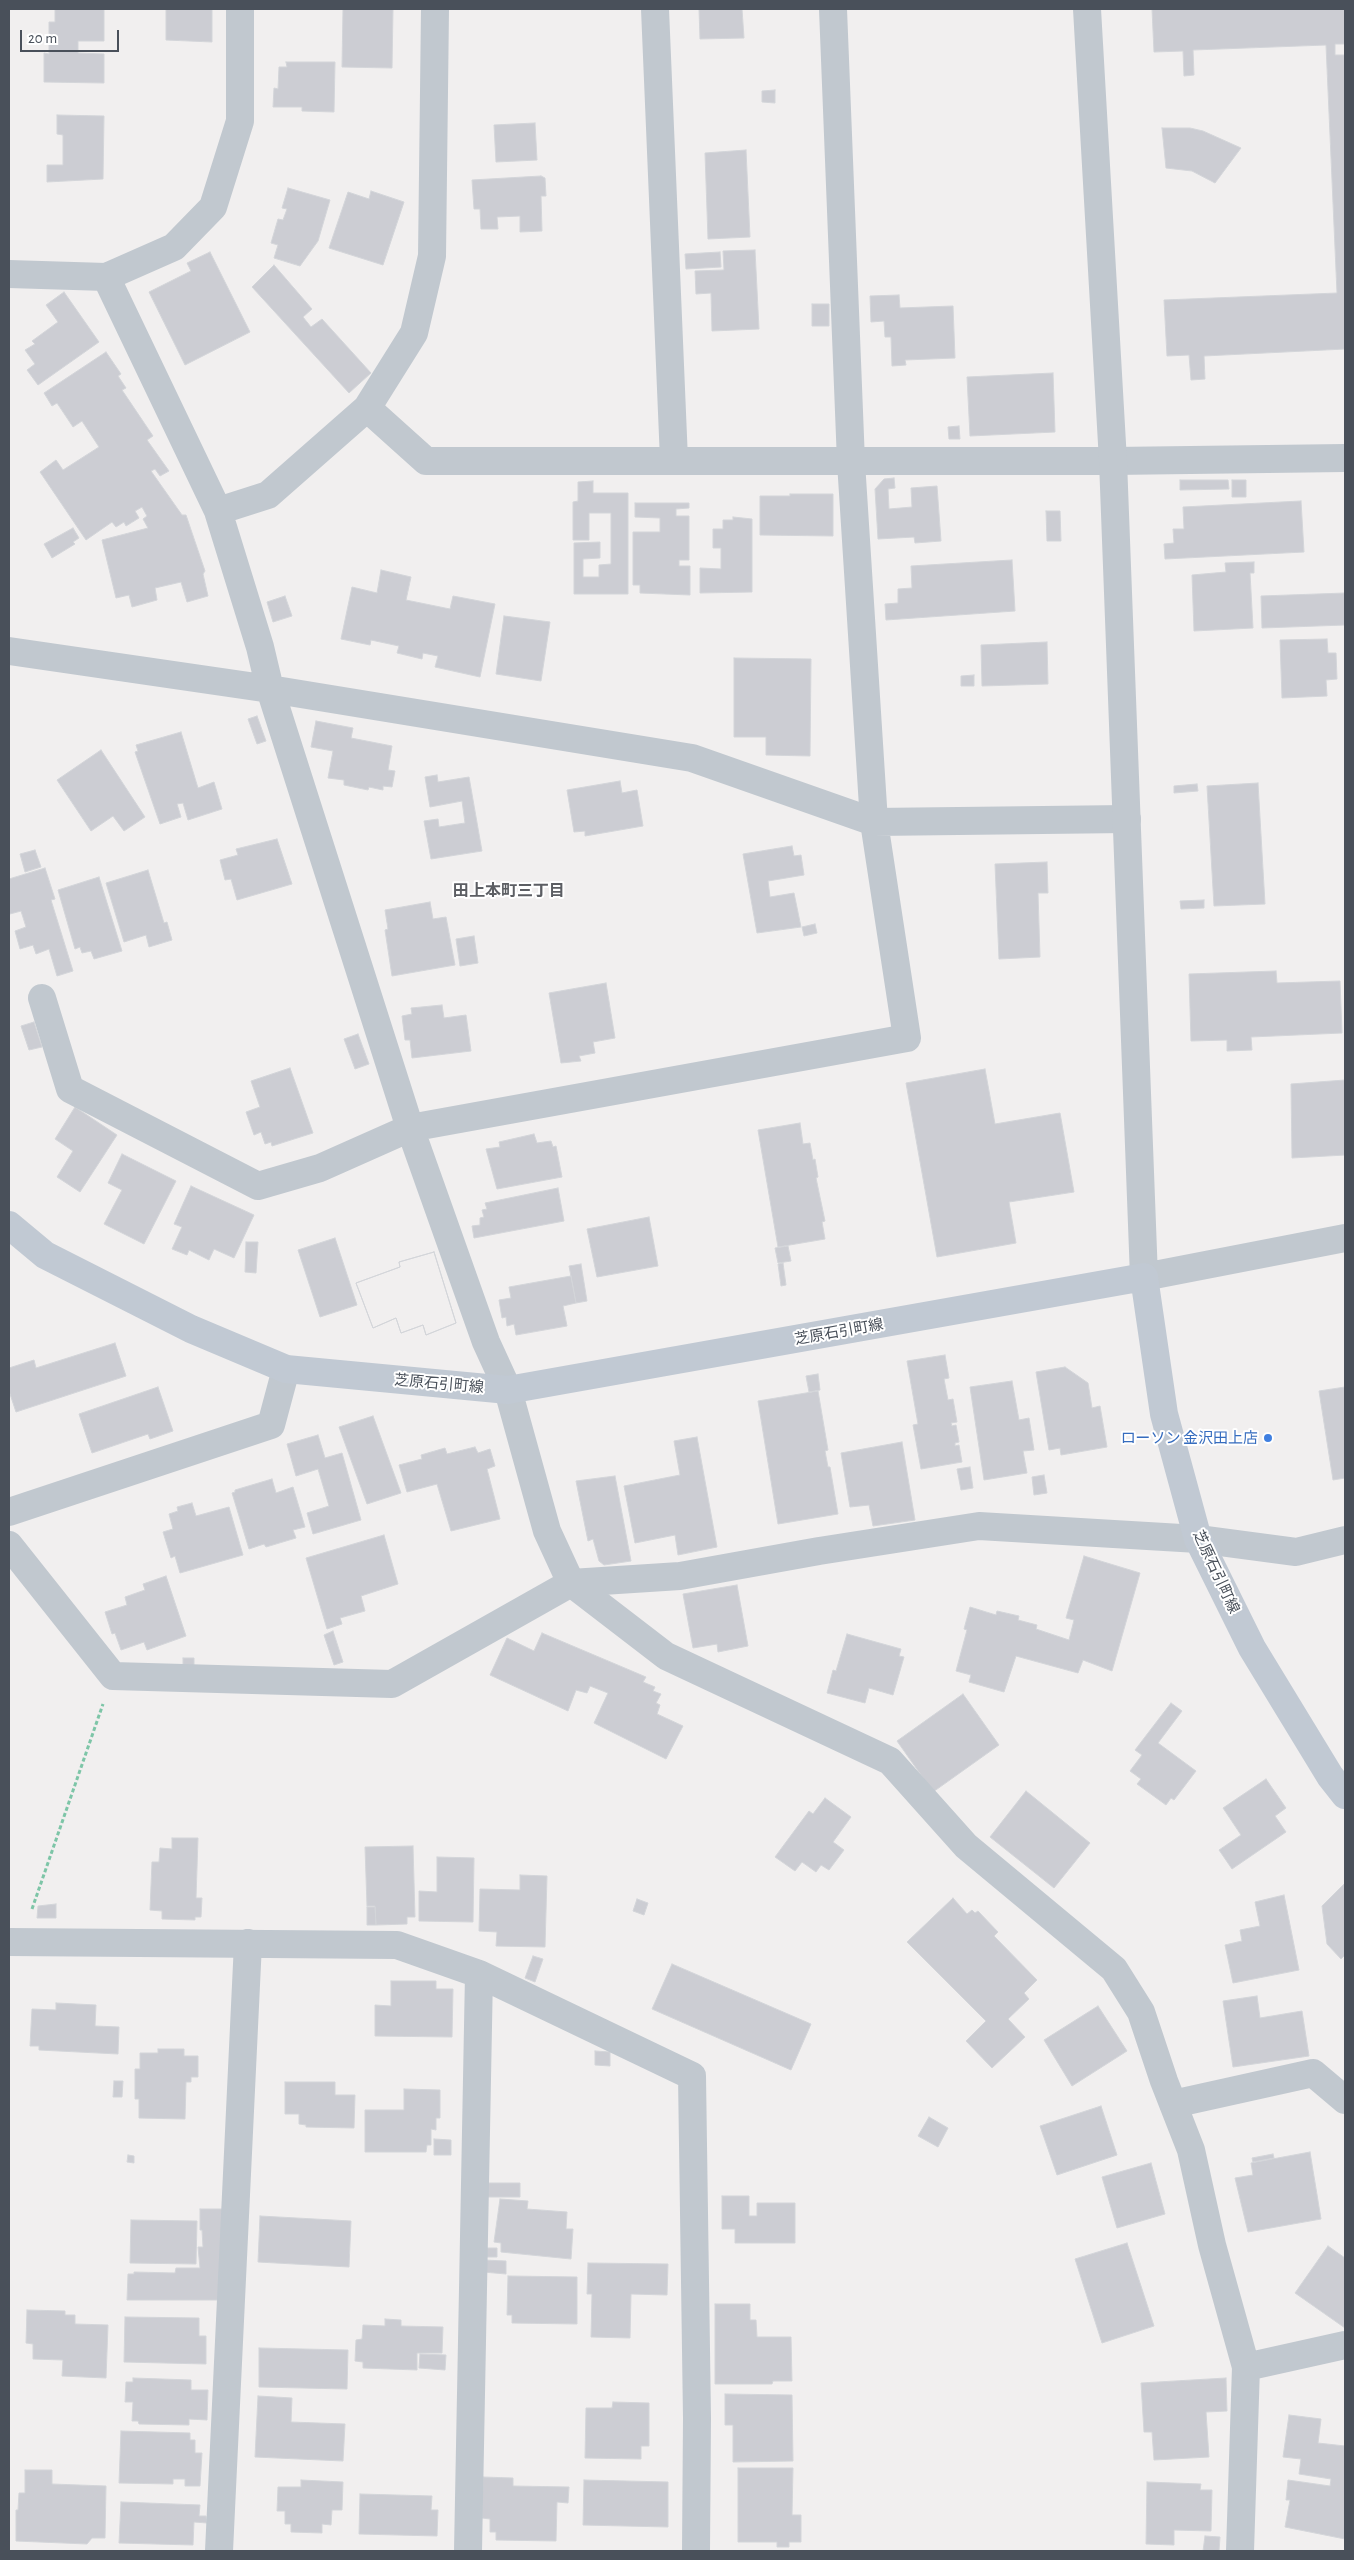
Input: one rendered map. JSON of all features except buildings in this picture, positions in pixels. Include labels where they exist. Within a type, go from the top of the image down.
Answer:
[{"type":"main road","name":"芝原石引町線","points":[[9,1224],[45,1255],[191,1329],[286,1369],[508,1390],[1144,1277],[1164,1414],[1198,1539],[1252,1648],[1330,1776],[1345,1795]]},
{"type":"street","points":[[9,274],[106,277],[174,247],[213,207],[240,121],[240,9]]},
{"type":"street","points":[[218,511],[268,495],[367,408],[414,333],[432,256],[435,9]]},
{"type":"street","points":[[655,9],[674,460]]},
{"type":"street","points":[[42,998],[70,1089],[258,1186],[320,1168],[410,1128],[907,1038],[874,822],[851,462],[833,9]]},
{"type":"street","points":[[1087,9],[1113,461],[1144,1277],[1345,1238]]},
{"type":"street","points":[[106,277],[218,511],[260,647],[270,689],[410,1128],[486,1342],[508,1390],[548,1532],[571,1582],[666,1656],[890,1761],[966,1846],[1114,1969],[1141,2012],[1191,2150],[1212,2245],[1246,2367],[1240,2551]]},
{"type":"street","points":[[367,408],[426,461],[674,460],[851,462],[1345,458]]},
{"type":"street","points":[[9,651],[270,689],[692,758],[874,822],[1127,819]]},
{"type":"street","points":[[9,1512],[271,1425],[286,1369]]},
{"type":"street","points":[[9,1544],[113,1676],[392,1684],[571,1582],[680,1576],[819,1551],[979,1526],[1198,1539],[1296,1552],[1345,1540]]},
{"type":"street","points":[[9,1942],[397,1945],[479,1974],[692,2076],[697,2418],[696,2551]]},
{"type":"street","points":[[219,2551],[248,1943]]},
{"type":"street","points":[[468,2551],[479,1974]]},
{"type":"street","points":[[1173,2104],[1313,2073],[1345,2100]]},
{"type":"street","points":[[1246,2367],[1345,2345]]},
{"type":"path","points":[[32,1909],[113,1676]]},
{"type":"place","name":"ローソン 金沢田上店","points":[[1268,1438]]},
{"type":"district","name":"田上本町三丁目","points":[[509,891]]}]
